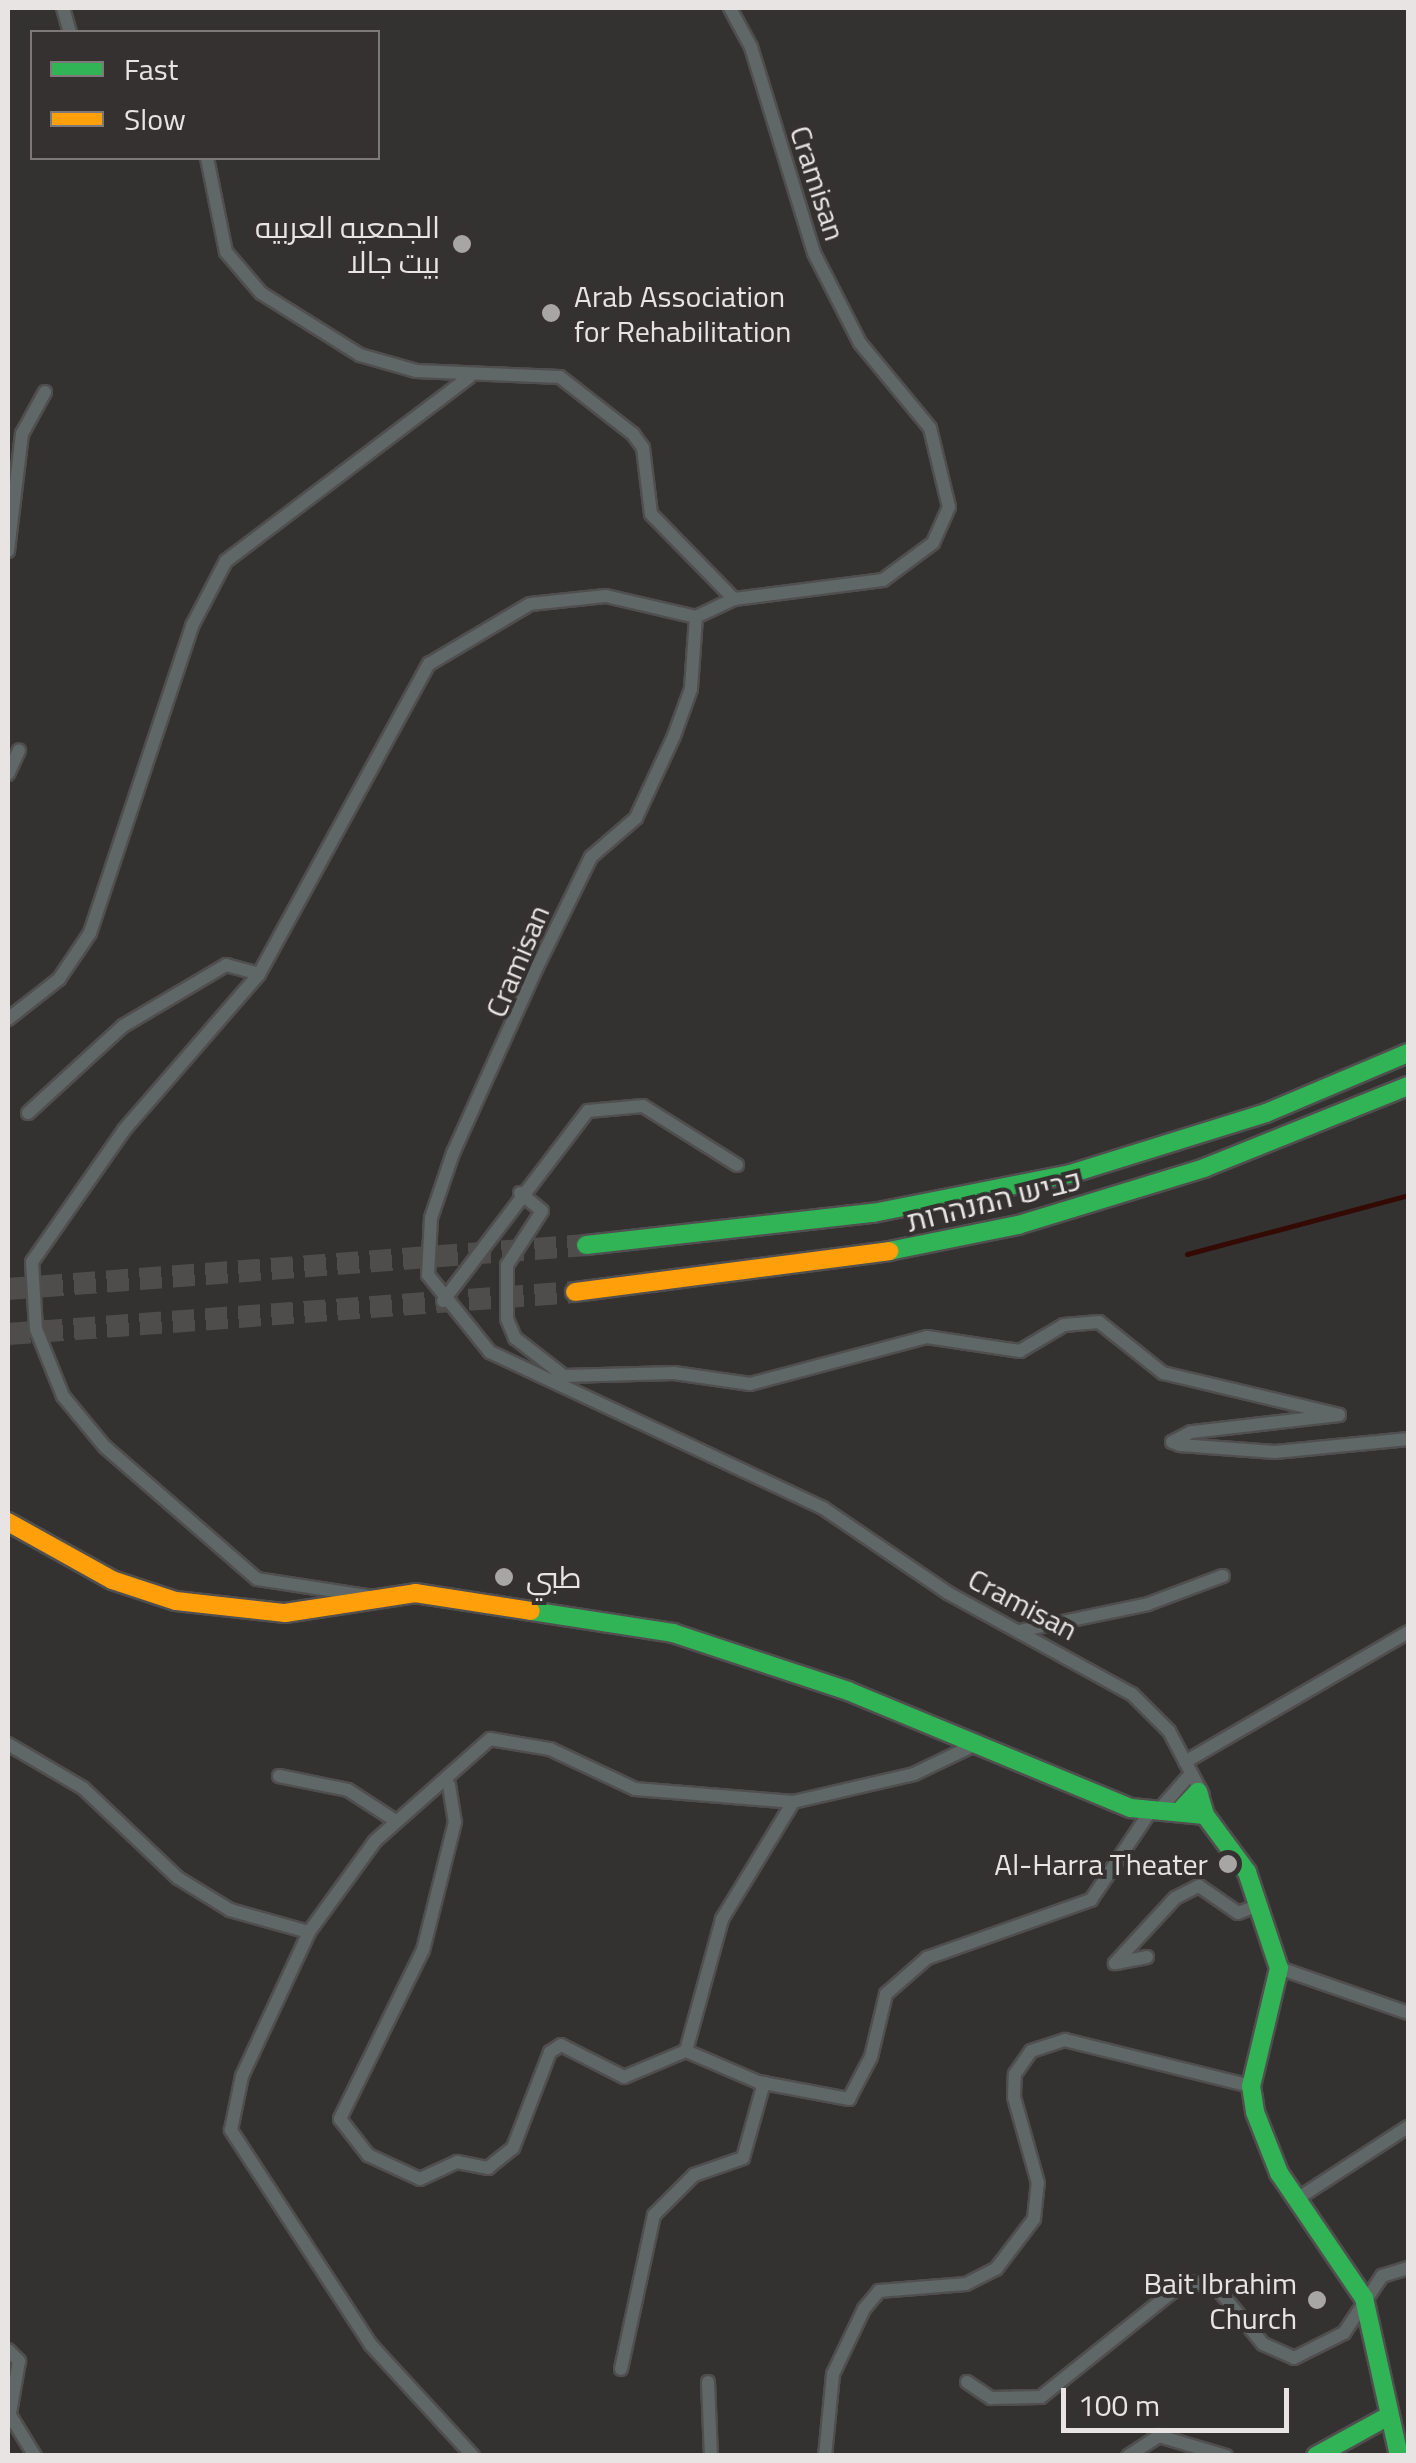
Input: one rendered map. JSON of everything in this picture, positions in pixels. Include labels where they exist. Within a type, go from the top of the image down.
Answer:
[{"type":"main road","name":"כביש המנהרות","points":[[586,1245],[873,1213],[1070,1174],[1234,1125],[1408,1053]]},
{"type":"main road","name":"כביש המנהרות","points":[[575,1292],[797,1269],[1018,1225],[1204,1168],[1408,1086]]},
{"type":"main road","points":[[8,1522],[112,1580],[176,1601],[285,1613],[415,1593],[672,1633],[848,1691],[968,1748],[1155,1809],[1189,1801],[1206,1815],[1248,1872],[1280,1968],[1251,2086],[1296,2199],[1364,2298],[1399,2456]]},
{"type":"main road","points":[[1316,2456],[1388,2417]]},
{"type":"street","name":"Cramisan","points":[[730,8],[751,47],[814,253],[860,343],[930,428],[949,507],[933,543],[883,580],[734,599],[696,618],[691,689],[656,780],[636,818],[591,856],[453,1153],[424,1253],[443,1300],[490,1352],[548,1386],[823,1508],[1018,1631],[1132,1694],[1185,1762],[1189,1801]]},
{"type":"street","points":[[206,160],[226,252],[260,293],[360,356],[469,377],[548,372],[612,415],[644,448],[651,514],[734,599]]},
{"type":"street","points":[[8,1019],[59,979],[90,932],[192,626],[226,561],[469,377]]},
{"type":"street","points":[[8,551],[22,434],[44,392]]},
{"type":"street","points":[[374,1597],[257,1579],[205,1539],[63,1396],[36,1328],[32,1262],[56,1222],[259,974],[429,664],[530,604],[606,596],[696,618]]},
{"type":"street","points":[[8,774],[19,750]]},
{"type":"street","points":[[28,1113],[123,1026],[226,965],[259,974]]},
{"type":"street","points":[[443,1300],[570,1128],[606,1104],[664,1114],[737,1165]]},
{"type":"street","points":[[520,1193],[542,1211],[507,1265],[507,1319],[515,1338],[564,1376],[674,1373],[750,1384],[928,1337],[1020,1351],[1064,1326],[1100,1322],[1163,1372],[1338,1415],[1191,1432],[1172,1442],[1180,1446],[1275,1452],[1408,1439]]},
{"type":"street","points":[[1018,1631],[1148,1604],[1224,1576]]},
{"type":"street","points":[[1189,1801],[1185,1762],[1408,1632]]},
{"type":"street","points":[[472,2456],[372,2345],[231,2130],[242,2076],[309,1932],[396,1821],[449,1785],[474,1746],[490,1740],[550,1750],[635,1789],[793,1802],[914,1774],[968,1748]]},
{"type":"street","points":[[8,1744],[83,1788],[178,1878],[230,1910],[309,1932]]},
{"type":"street","points":[[279,1776],[348,1790],[396,1821]]},
{"type":"street","points":[[449,1785],[455,1822],[424,1950],[340,2119],[368,2155],[420,2179],[457,2162],[488,2168],[513,2148],[550,2052],[561,2045],[624,2077],[686,2051],[764,2083],[849,2099],[872,2057],[886,1994],[927,1958],[1091,1900],[1155,1809],[1187,1778]]},
{"type":"street","points":[[686,2051],[722,1919],[793,1802]]},
{"type":"street","points":[[1147,1958],[1115,1963],[1176,1898],[1200,1886],[1238,1913],[1259,1905]]},
{"type":"street","points":[[1280,1968],[1408,2013]]},
{"type":"street","points":[[825,2456],[833,2374],[864,2308],[879,2291],[966,2284],[996,2270],[1034,2219],[1038,2182],[1014,2097],[1015,2074],[1031,2051],[1065,2040],[1251,2086]]},
{"type":"street","points":[[622,2369],[654,2215],[694,2176],[743,2158],[764,2083]]},
{"type":"street","points":[[1296,2199],[1408,2127]]},
{"type":"street","points":[[968,2382],[992,2398],[1041,2397],[1186,2282],[1217,2288],[1264,2344],[1294,2358],[1344,2333],[1382,2276],[1408,2268]]},
{"type":"street","points":[[8,2350],[19,2361],[9,2412],[35,2456]]},
{"type":"street","points":[[708,2382],[711,2456]]},
{"type":"street","points":[[1128,2456],[1159,2436],[1226,2456]]},
{"type":"waterway","points":[[1187,1254],[1408,1195]]},
{"type":"tunnel","points":[[8,1289],[586,1245]]},
{"type":"tunnel","points":[[8,1334],[575,1292]]},
{"type":"traffic: fast","points":[[586,1245],[873,1213],[1070,1174],[1266,1113],[1408,1053]]},
{"type":"traffic: fast","points":[[889,1251],[1018,1225],[1204,1168],[1408,1086]]},
{"type":"traffic: fast","points":[[531,1611],[673,1633],[848,1691],[1131,1808],[1205,1815]]},
{"type":"traffic: fast","points":[[1181,1810],[1198,1792],[1205,1815]]},
{"type":"traffic: fast","points":[[1205,1815],[1247,1872],[1279,1968],[1251,2086],[1255,2112],[1279,2173],[1364,2298],[1399,2456]]},
{"type":"traffic: fast","points":[[1316,2456],[1387,2417]]},
{"type":"traffic: slow","points":[[575,1292],[889,1251]]},
{"type":"traffic: slow","points":[[8,1522],[112,1580],[176,1601],[285,1613],[415,1593],[531,1611]]},
{"type":"place","name":"الجمعيه العربيه بيت جالا","points":[[462,244]]},
{"type":"place","name":"Arab Association for Rehabilitation","points":[[551,313]]},
{"type":"place","name":"طبي","points":[[504,1577]]},
{"type":"place","name":"Al-Harra Theater","points":[[1228,1864]]},
{"type":"place","name":"Bait Ibrahim Church","points":[[1317,2300]]}]
